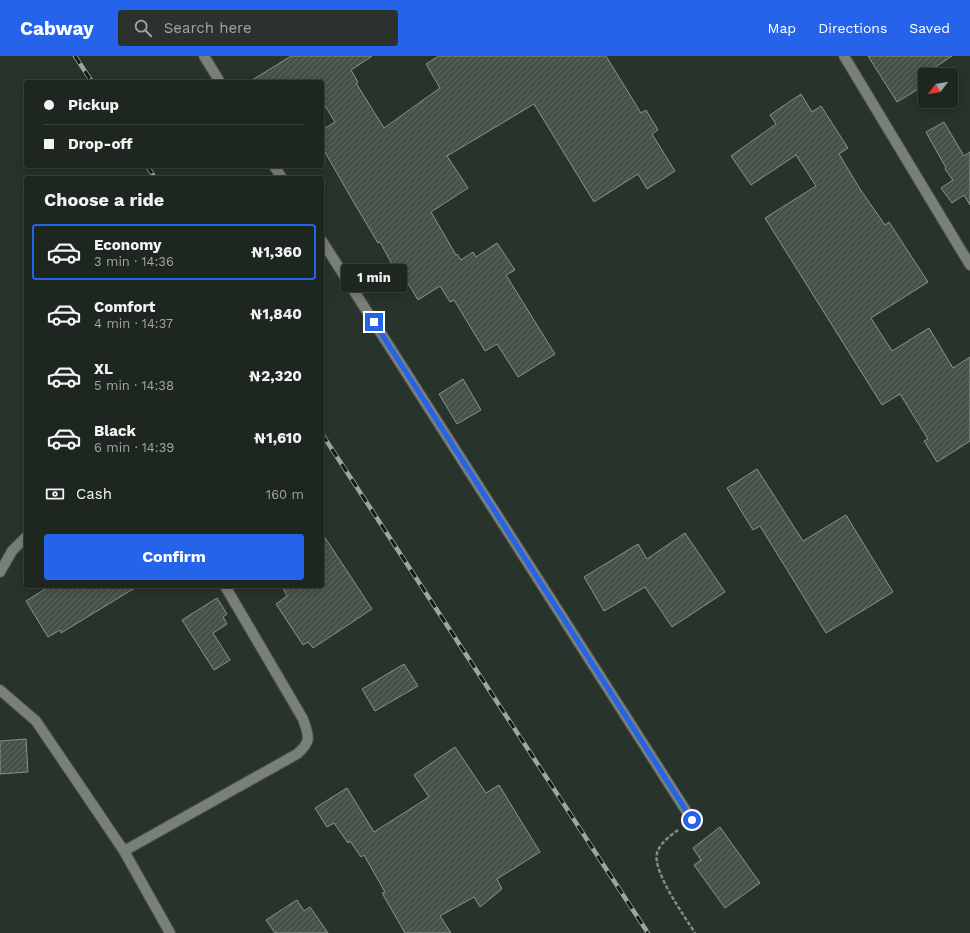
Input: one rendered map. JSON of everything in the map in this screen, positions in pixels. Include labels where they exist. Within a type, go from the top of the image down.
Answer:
[{"type":"street","points":[[204,56],[219,80]]},
{"type":"street","points":[[844,56],[970,265]]},
{"type":"street","points":[[324,244],[692,820]]},
{"type":"street","points":[[0,572],[12,551],[24,539]]},
{"type":"street","points":[[124,851],[297,754],[306,746],[308,735],[303,719],[226,588]]},
{"type":"street","points":[[0,690],[36,721],[124,851],[170,933]]},
{"type":"path","points":[[692,820],[664,840],[657,853],[658,869],[695,933]]},
{"type":"building","points":[[291,56],[372,56],[351,70],[358,82],[356,83],[384,128],[440,88],[426,64],[439,56],[606,56],[641,113],[646,110],[658,130],[652,134],[675,171],[647,189],[638,174],[594,202],[534,104],[447,156],[468,188],[431,212],[456,255],[457,254],[461,260],[473,252],[476,257],[497,243],[515,270],[506,275],[555,354],[518,377],[497,344],[485,351],[454,300],[450,302],[440,286],[418,300],[403,275],[399,277],[380,242],[378,243],[324,150],[324,129],[335,122],[324,104],[324,80],[252,80]]},
{"type":"building","points":[[868,56],[952,56],[934,68],[918,68],[918,89],[897,102]]},
{"type":"building","points":[[801,94],[812,112],[821,106],[848,148],[839,154],[860,189],[885,225],[889,222],[928,282],[871,318],[892,351],[929,328],[953,368],[970,357],[970,441],[937,462],[924,441],[928,439],[900,394],[882,405],[765,218],[816,186],[796,155],[751,185],[731,156],[776,124],[770,115]]},
{"type":"building","points":[[944,122],[964,156],[970,152],[970,205],[964,195],[952,203],[941,188],[953,180],[945,169],[946,168],[926,132]]},
{"type":"building","points":[[463,379],[481,410],[457,424],[439,394]]},
{"type":"building","points":[[757,469],[803,541],[846,515],[893,592],[826,633],[760,526],[753,530],[727,488]]},
{"type":"building","points":[[685,533],[725,592],[672,627],[645,587],[604,611],[584,577],[638,544],[647,559]]},
{"type":"building","points":[[324,536],[372,609],[313,648],[308,642],[303,645],[276,604],[287,596],[283,588],[324,588]]},
{"type":"building","points":[[47,588],[135,588],[61,633],[60,630],[48,637],[26,601]]},
{"type":"building","points":[[217,598],[227,614],[223,617],[227,624],[213,633],[230,660],[214,670],[182,620]]},
{"type":"building","points":[[404,664],[418,686],[375,711],[362,689]]},
{"type":"building","points":[[26,739],[28,772],[0,774],[0,741]]},
{"type":"building","points":[[455,747],[486,793],[499,785],[540,852],[497,879],[502,889],[480,907],[474,897],[440,916],[451,933],[405,933],[382,893],[385,892],[364,855],[361,857],[350,841],[348,843],[334,823],[327,827],[315,808],[347,788],[374,832],[429,797],[414,775]]},
{"type":"building","points":[[720,827],[760,883],[725,908],[694,865],[701,860],[693,848]]},
{"type":"building","points":[[297,900],[304,911],[310,907],[328,933],[275,933],[266,920]]},
{"type":"railway","points":[[75,56],[91,80]]},
{"type":"railway","points":[[148,168],[154,176]]},
{"type":"railway","points":[[324,437],[648,933]]},
{"type":"route","points":[[374,322],[692,820]]}]
